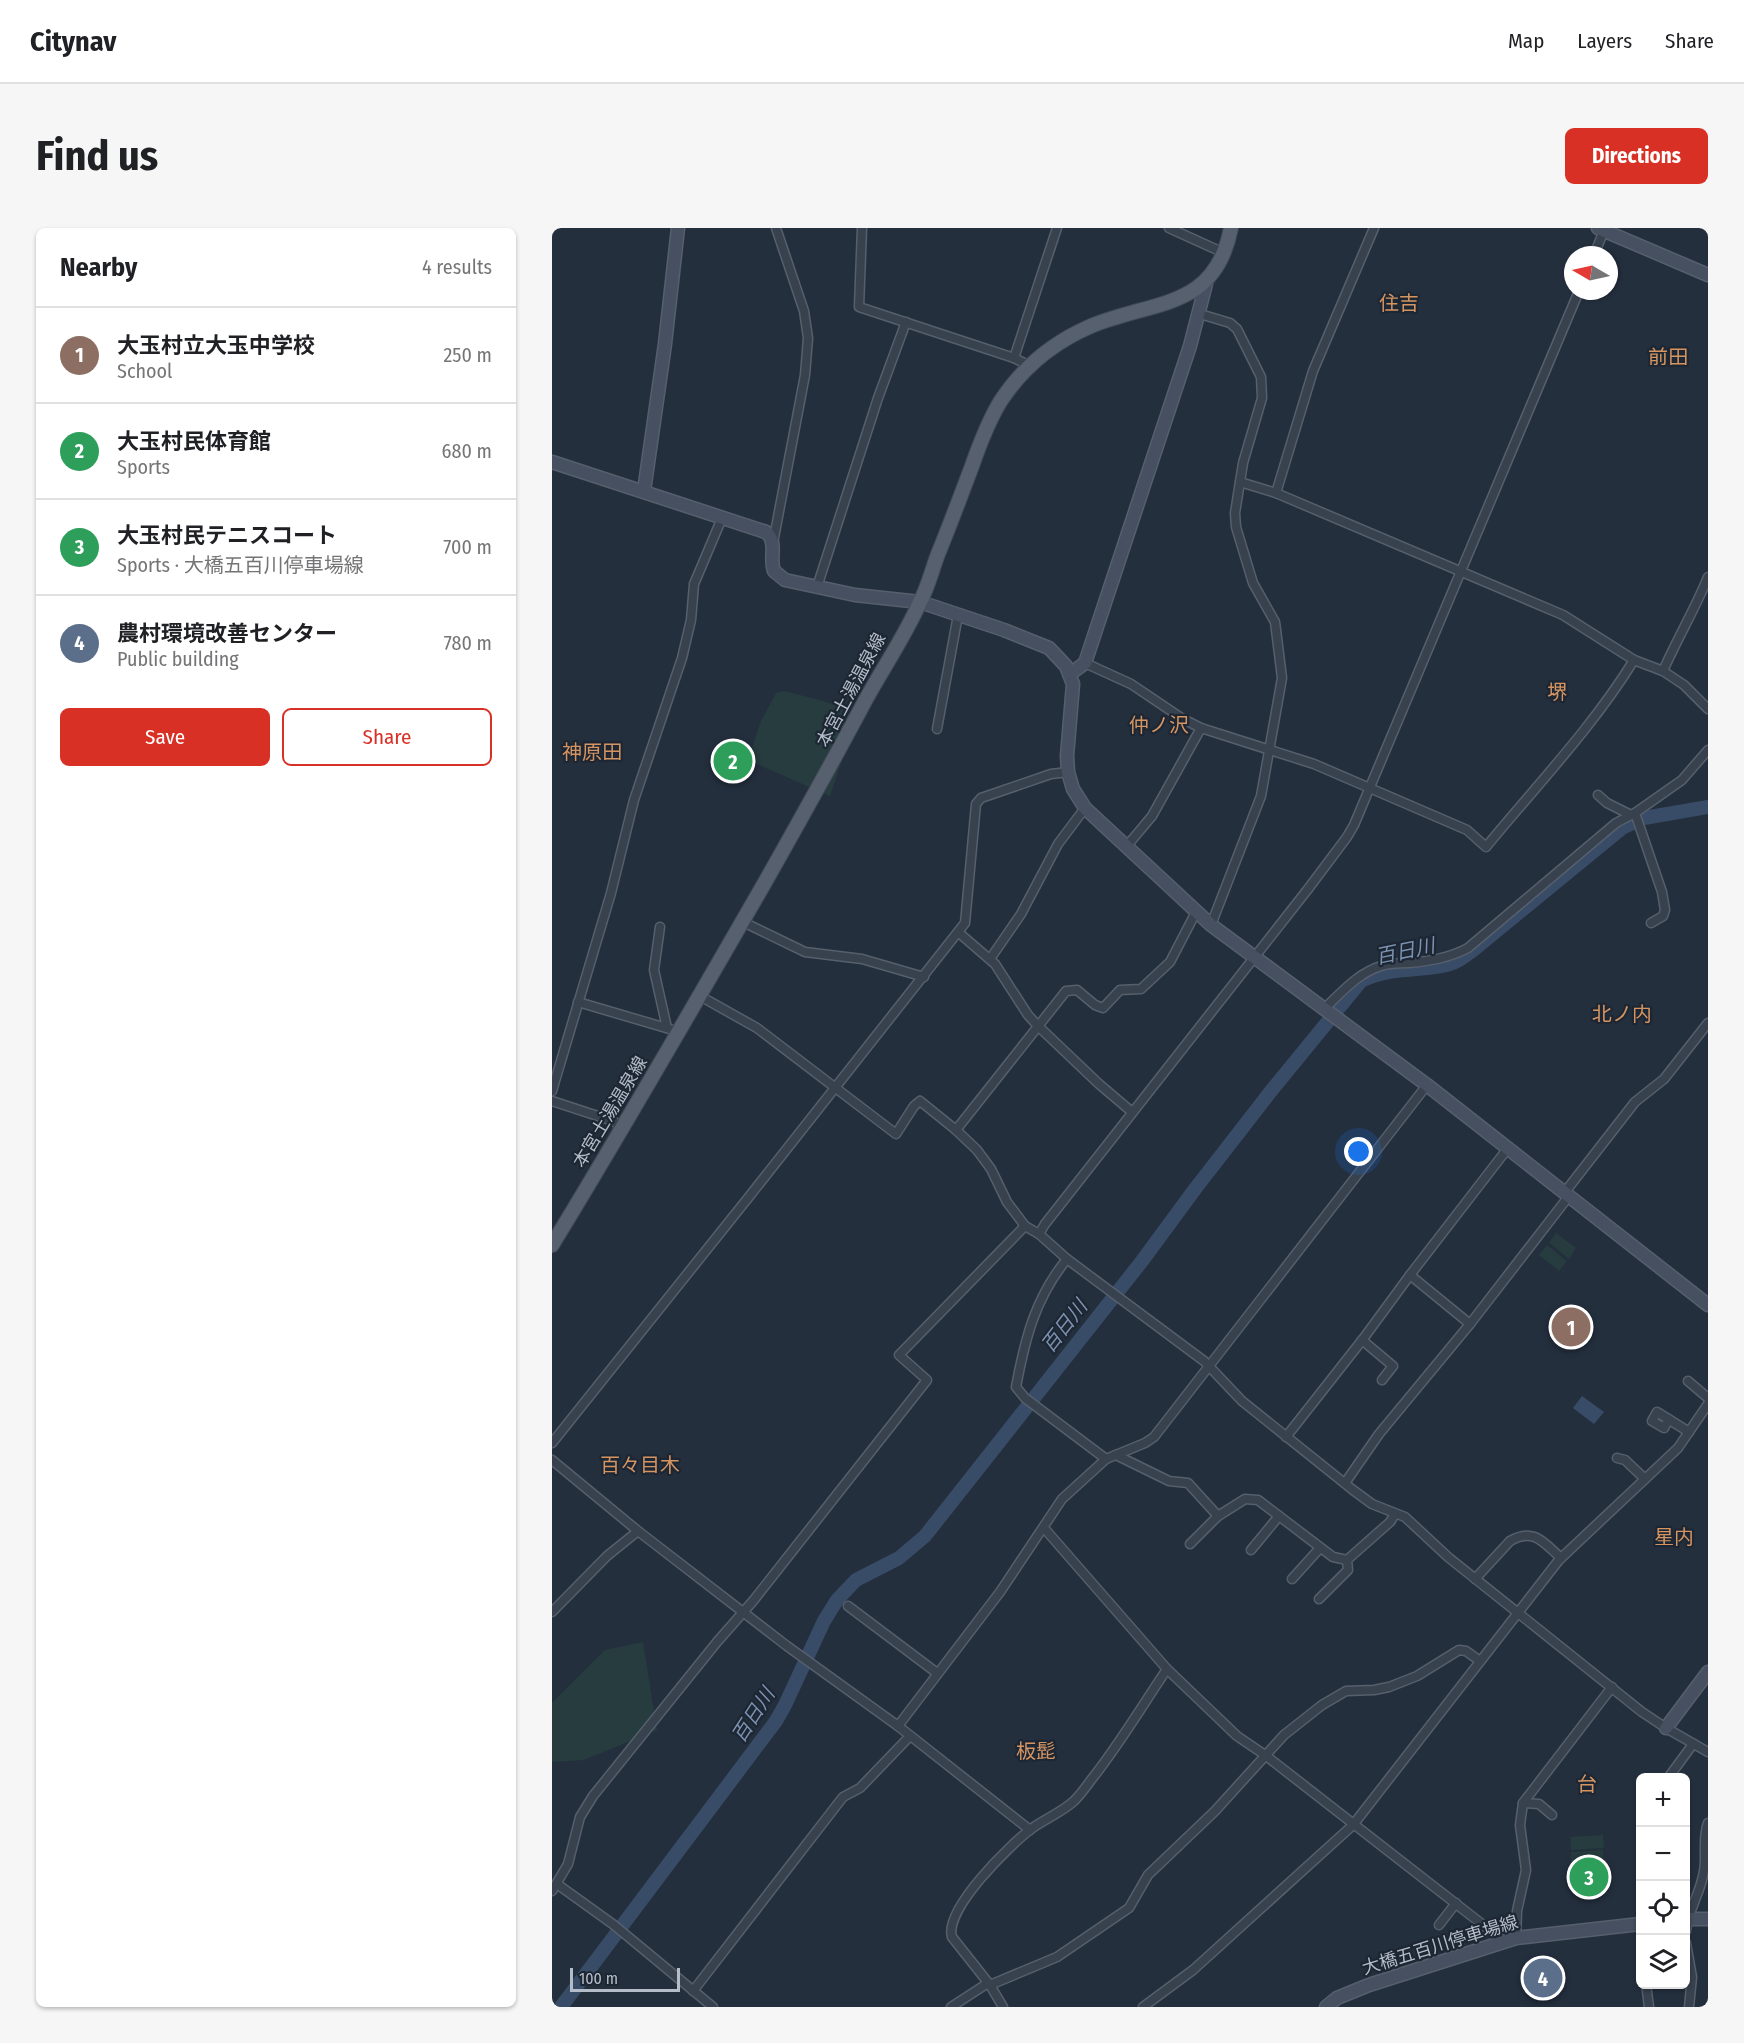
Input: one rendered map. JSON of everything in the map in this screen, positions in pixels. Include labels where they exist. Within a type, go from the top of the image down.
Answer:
[{"type":"main road","name":"本宮土湯温泉線","points":[[552,1245],[622,1127],[673,1030],[700,996],[743,922],[920,602],[987,426],[1013,384],[1030,366],[1061,342],[1077,333],[1094,325],[1190,293],[1207,280],[1224,253],[1231,228]]},
{"type":"street","points":[[644,491],[665,344],[678,228]]},
{"type":"street","points":[[776,228],[804,311],[808,338],[805,375],[773,544],[772,567],[776,574],[784,580],[855,595],[920,602],[1040,643],[1062,659],[1070,674],[1073,694],[1068,772],[1073,789],[1085,808],[1211,925],[1427,1085],[1708,1305]]},
{"type":"street","points":[[862,228],[859,307],[1014,358],[1030,366]]},
{"type":"street","points":[[1014,358],[1057,228]]},
{"type":"street","points":[[1169,228],[1224,253]]},
{"type":"street","points":[[1276,493],[1313,371],[1374,228]]},
{"type":"street","points":[[1597,246],[1603,229],[1708,275]]},
{"type":"street","points":[[1070,674],[1085,663],[1200,314],[1207,280]]},
{"type":"street","points":[[1039,1234],[1354,825],[1575,300]]},
{"type":"street","points":[[1200,314],[1230,323],[1238,329],[1261,376],[1262,398],[1243,463],[1235,513],[1236,527],[1252,583],[1275,622],[1282,678],[1261,796],[1211,925]]},
{"type":"street","points":[[817,586],[906,322]]},
{"type":"street","points":[[552,462],[766,531],[771,536],[773,544]]},
{"type":"street","points":[[1240,482],[1276,493],[1563,615],[1634,660],[1663,671],[1684,685],[1708,709]]},
{"type":"street","points":[[552,1091],[610,893],[634,801],[682,658],[691,620],[694,584],[722,518]]},
{"type":"street","points":[[1663,671],[1708,577]]},
{"type":"street","points":[[937,729],[958,615]]},
{"type":"street","points":[[1085,663],[1131,684],[1183,719],[1201,728],[1314,764],[1467,830],[1486,847],[1585,730],[1611,696],[1634,660]]},
{"type":"street","points":[[1126,847],[1152,816],[1201,728]]},
{"type":"street","points":[[1330,1013],[1352,982],[1374,968],[1382,965],[1440,959],[1468,948],[1616,823],[1635,817],[1682,780],[1686,771],[1708,750]]},
{"type":"street","points":[[552,1443],[965,922],[976,804],[981,798],[1050,774],[1068,772]]},
{"type":"street","points":[[1598,795],[1607,803],[1635,817],[1664,899],[1663,916],[1651,923]]},
{"type":"street","points":[[990,958],[1021,914],[1058,844],[1085,808]]},
{"type":"street","points":[[956,1130],[1066,991],[1077,990],[1095,1005],[1103,1008],[1120,990],[1145,987],[1170,962],[1196,912]]},
{"type":"street","points":[[743,922],[805,952],[862,959],[924,976]]},
{"type":"street","points":[[660,927],[654,970],[673,1030]]},
{"type":"street","points":[[958,932],[990,958],[1028,1015],[1038,1026],[1132,1112]]},
{"type":"street","points":[[700,996],[757,1028],[896,1134],[914,1106],[920,1101],[956,1130],[976,1150],[991,1169],[1007,1202],[1024,1226],[1039,1234],[1067,1259],[1208,1366],[1242,1401],[1372,1504],[1405,1517],[1448,1557],[1612,1687],[1666,1728],[1708,1752]]},
{"type":"street","points":[[578,1002],[673,1030]]},
{"type":"street","points":[[1345,1483],[1378,1434],[1470,1324],[1635,1102],[1664,1079],[1708,1023]]},
{"type":"street","points":[[898,1726],[1000,1592],[1062,1499],[1106,1460],[1154,1437],[1427,1085]]},
{"type":"street","points":[[552,1101],[613,1121],[622,1127]]},
{"type":"street","points":[[1286,1437],[1509,1148]]},
{"type":"street","points":[[713,2007],[618,1928],[555,1888],[568,1864],[580,1816],[593,1796],[927,1380],[899,1354],[950,1305],[1024,1226]]},
{"type":"street","points":[[1067,1259],[1036,1310],[1016,1387],[1033,1405],[1106,1460]]},
{"type":"street","points":[[1410,1275],[1470,1324]]},
{"type":"street","points":[[1362,1340],[1393,1366],[1382,1380]]},
{"type":"street","points":[[1688,1381],[1708,1398]]},
{"type":"street","points":[[1143,2007],[1193,1970],[1353,1825],[1560,1558],[1678,1448],[1708,1404]]},
{"type":"street","points":[[1669,1419],[1689,1432]]},
{"type":"street","points":[[1116,1455],[1169,1481],[1188,1484],[1218,1516]]},
{"type":"street","points":[[1617,1458],[1625,1460],[1645,1479]]},
{"type":"street","points":[[552,1460],[742,1612],[898,1726],[1030,1830]]},
{"type":"street","points":[[1190,1544],[1218,1516],[1241,1500],[1251,1498],[1258,1500],[1333,1557],[1347,1560]]},
{"type":"street","points":[[1347,1560],[1390,1522],[1395,1514]]},
{"type":"street","points":[[1251,1550],[1279,1516]]},
{"type":"street","points":[[1044,1528],[1167,1669],[1237,1736],[1265,1755],[1456,1904],[1510,1940],[1526,1870],[1520,1825],[1523,1803],[1612,1687]]},
{"type":"street","points":[[552,1611],[607,1556],[638,1531]]},
{"type":"street","points":[[1476,1579],[1510,1541],[1517,1538],[1532,1535],[1560,1558]]},
{"type":"street","points":[[1292,1579],[1320,1548]]},
{"type":"street","points":[[1319,1599],[1348,1570],[1347,1560]]},
{"type":"street","points":[[848,1606],[938,1673]]},
{"type":"street","points":[[951,2007],[989,1984],[1057,1957],[1129,1908],[1148,1875],[1215,1811],[1284,1735],[1322,1705],[1346,1691],[1389,1687],[1417,1676],[1459,1650],[1466,1651],[1480,1661]]},
{"type":"street","points":[[1003,2007],[989,1984],[952,1937],[951,1926],[974,1885],[1030,1830],[1073,1802],[1105,1763],[1167,1669]]},
{"type":"street","points":[[1666,1728],[1704,1686],[1708,1672]]},
{"type":"street","points":[[693,1991],[843,1797],[860,1788],[910,1736]]},
{"type":"street","points":[[1672,1773],[1693,1744]]},
{"type":"street","points":[[1523,1803],[1539,1804],[1552,1815]]},
{"type":"street","points":[[1690,1912],[1704,1874],[1704,1835],[1708,1823]]},
{"type":"street","points":[[1439,1925],[1456,1904]]},
{"type":"street","points":[[1690,1922],[1708,1919]]},
{"type":"street","name":"大橋五百川停車場線","points":[[1326,2007],[1337,1998],[1369,1985],[1510,1940],[1636,1925]]},
{"type":"street","points":[[1689,2007],[1692,1977],[1690,1966]]},
{"type":"street","points":[[1647,1989],[1649,2007]]},
{"type":"green space","points":[[785,691],[845,707],[856,718],[830,796],[748,760],[761,721],[776,693]]},
{"type":"green space","points":[[1556,1233],[1576,1248],[1569,1259],[1549,1243]]},
{"type":"green space","points":[[1547,1245],[1567,1261],[1559,1271],[1539,1255]]},
{"type":"green space","points":[[643,1642],[657,1730],[584,1760],[552,1762],[552,1703],[605,1650]]},
{"type":"green space","points":[[1603,1835],[1604,1848],[1571,1850],[1570,1837]]},
{"type":"green space","points":[[1603,1850],[1604,1866],[1571,1867],[1571,1852]]},
{"type":"green space","points":[[1605,1868],[1606,1885],[1572,1887],[1572,1870]]},
{"type":"water","points":[[1582,1396],[1604,1412],[1594,1424],[1573,1408]]},
{"type":"waterway","name":"百日川","points":[[561,2007],[776,1721],[824,1621],[837,1600],[856,1580],[899,1558],[925,1536],[1142,1261],[1271,1091],[1361,981],[1383,973],[1436,967],[1457,961],[1622,828],[1644,818],[1708,807]]},
{"type":"place","name":"大玉村民体育館","points":[[733,761]]},
{"type":"place","name":"大玉村立大玉中学校","points":[[1571,1327]]},
{"type":"place","name":"大玉村民テニスコート","points":[[1589,1877]]},
{"type":"place","name":"農村環境改善センター","points":[[1543,1978]]},
{"type":"district","name":"住吉","points":[[1399,303]]},
{"type":"district","name":"前田","points":[[1668,357]]},
{"type":"district","name":"堺","points":[[1557,692]]},
{"type":"district","name":"仲ノ沢","points":[[1159,725]]},
{"type":"district","name":"神原田","points":[[592,752]]},
{"type":"district","name":"北ノ内","points":[[1622,1014]]},
{"type":"district","name":"百々目木","points":[[640,1465]]},
{"type":"district","name":"星内","points":[[1674,1537]]},
{"type":"district","name":"板髭","points":[[1036,1751]]},
{"type":"district","name":"台","points":[[1587,1784]]}]
